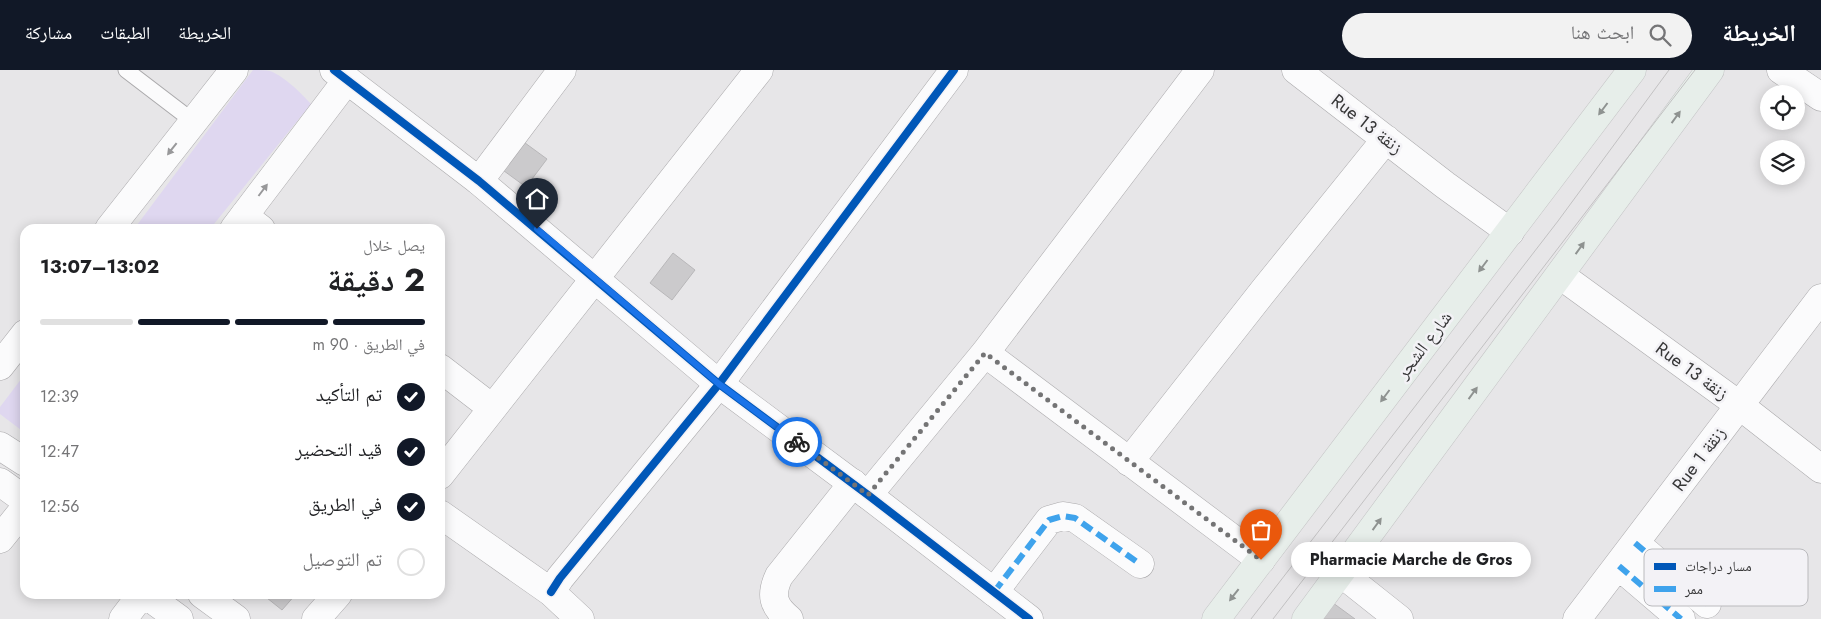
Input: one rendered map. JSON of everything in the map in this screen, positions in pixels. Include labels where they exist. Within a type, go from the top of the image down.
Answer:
[{"type":"main road","name":"شارع الشجر","points":[[1216,619],[1632,70]]},
{"type":"main road","points":[[1306,619],[1710,70]]},
{"type":"street","points":[[113,224],[234,70]]},
{"type":"street","points":[[479,181],[562,70]]},
{"type":"street","points":[[445,469],[758,70]]},
{"type":"street","points":[[551,592],[560,578],[719,384],[954,70]]},
{"type":"street","points":[[789,619],[780,612],[774,599],[774,587],[779,576],[985,353],[1200,70]]},
{"type":"street","name":"Rue 13 زنقة","points":[[1296,70],[1445,185],[1510,232]]},
{"type":"street","points":[[1781,70],[1821,97]]},
{"type":"street","points":[[246,224],[345,73],[479,181],[719,384],[861,489],[1029,619]]},
{"type":"street","points":[[1129,462],[1386,139]]},
{"type":"street","name":"Rue 13 زنقة","points":[[1560,275],[1740,405],[1821,469]]},
{"type":"street","name":"Rue 1 زنقة","points":[[1577,619],[1821,298]]},
{"type":"street","points":[[0,366],[20,340]]},
{"type":"street","points":[[985,353],[1261,560]]},
{"type":"street","points":[[445,372],[492,408]]},
{"type":"street","points":[[0,446],[20,459]]},
{"type":"street","points":[[0,482],[20,496]]},
{"type":"street","points":[[0,539],[20,514]]},
{"type":"street","points":[[994,592],[1049,520],[1062,516],[1075,518],[1140,564]]},
{"type":"street","points":[[445,518],[551,592],[580,619]]},
{"type":"street","points":[[1635,543],[1644,551]]},
{"type":"street","points":[[1619,566],[1644,587]]},
{"type":"street","points":[[1341,573],[1399,619]]},
{"type":"street","points":[[123,619],[139,599]]},
{"type":"street","points":[[150,599],[179,619]]},
{"type":"street","points":[[209,599],[236,619]]},
{"type":"street","points":[[316,619],[334,599]]},
{"type":"street","points":[[1666,606],[1681,619]]},
{"type":"lane","points":[[126,70],[194,122]]},
{"type":"shaded area","points":[[253,70],[275,73],[292,85],[311,104],[214,224],[138,224]]},
{"type":"shaded area","points":[[20,381],[20,429],[0,414],[0,407]]},
{"type":"building","points":[[521,140],[547,159],[526,187],[500,168]]},
{"type":"building","points":[[673,253],[695,270],[672,300],[650,283]]},
{"type":"building","points":[[268,599],[292,599],[282,610]]},
{"type":"building","points":[[1329,600],[1355,619],[1318,619]]},
{"type":"tram line","points":[[1251,619],[1558,221],[1669,70]]},
{"type":"tram line","points":[[1273,619],[1695,70]]},
{"type":"marked path","points":[[994,592],[1049,520],[1063,516],[1075,518],[1140,564]]},
{"type":"marked path","points":[[1635,543],[1644,551]]},
{"type":"marked path","points":[[1619,566],[1644,587]]},
{"type":"marked path","points":[[1666,606],[1681,619]]},
{"type":"cycle path","points":[[334,70],[479,181],[719,384],[868,495],[1029,619]]},
{"type":"cycle path","points":[[551,592],[560,578],[719,384],[954,70]]},
{"type":"way so far","points":[[797,442],[868,495],[985,353],[1261,560]]},
{"type":"place","name":"Pharmacie Marche de Gros","points":[[1261,560]]},
{"type":"route","points":[[537,229],[719,384],[797,442]]}]
